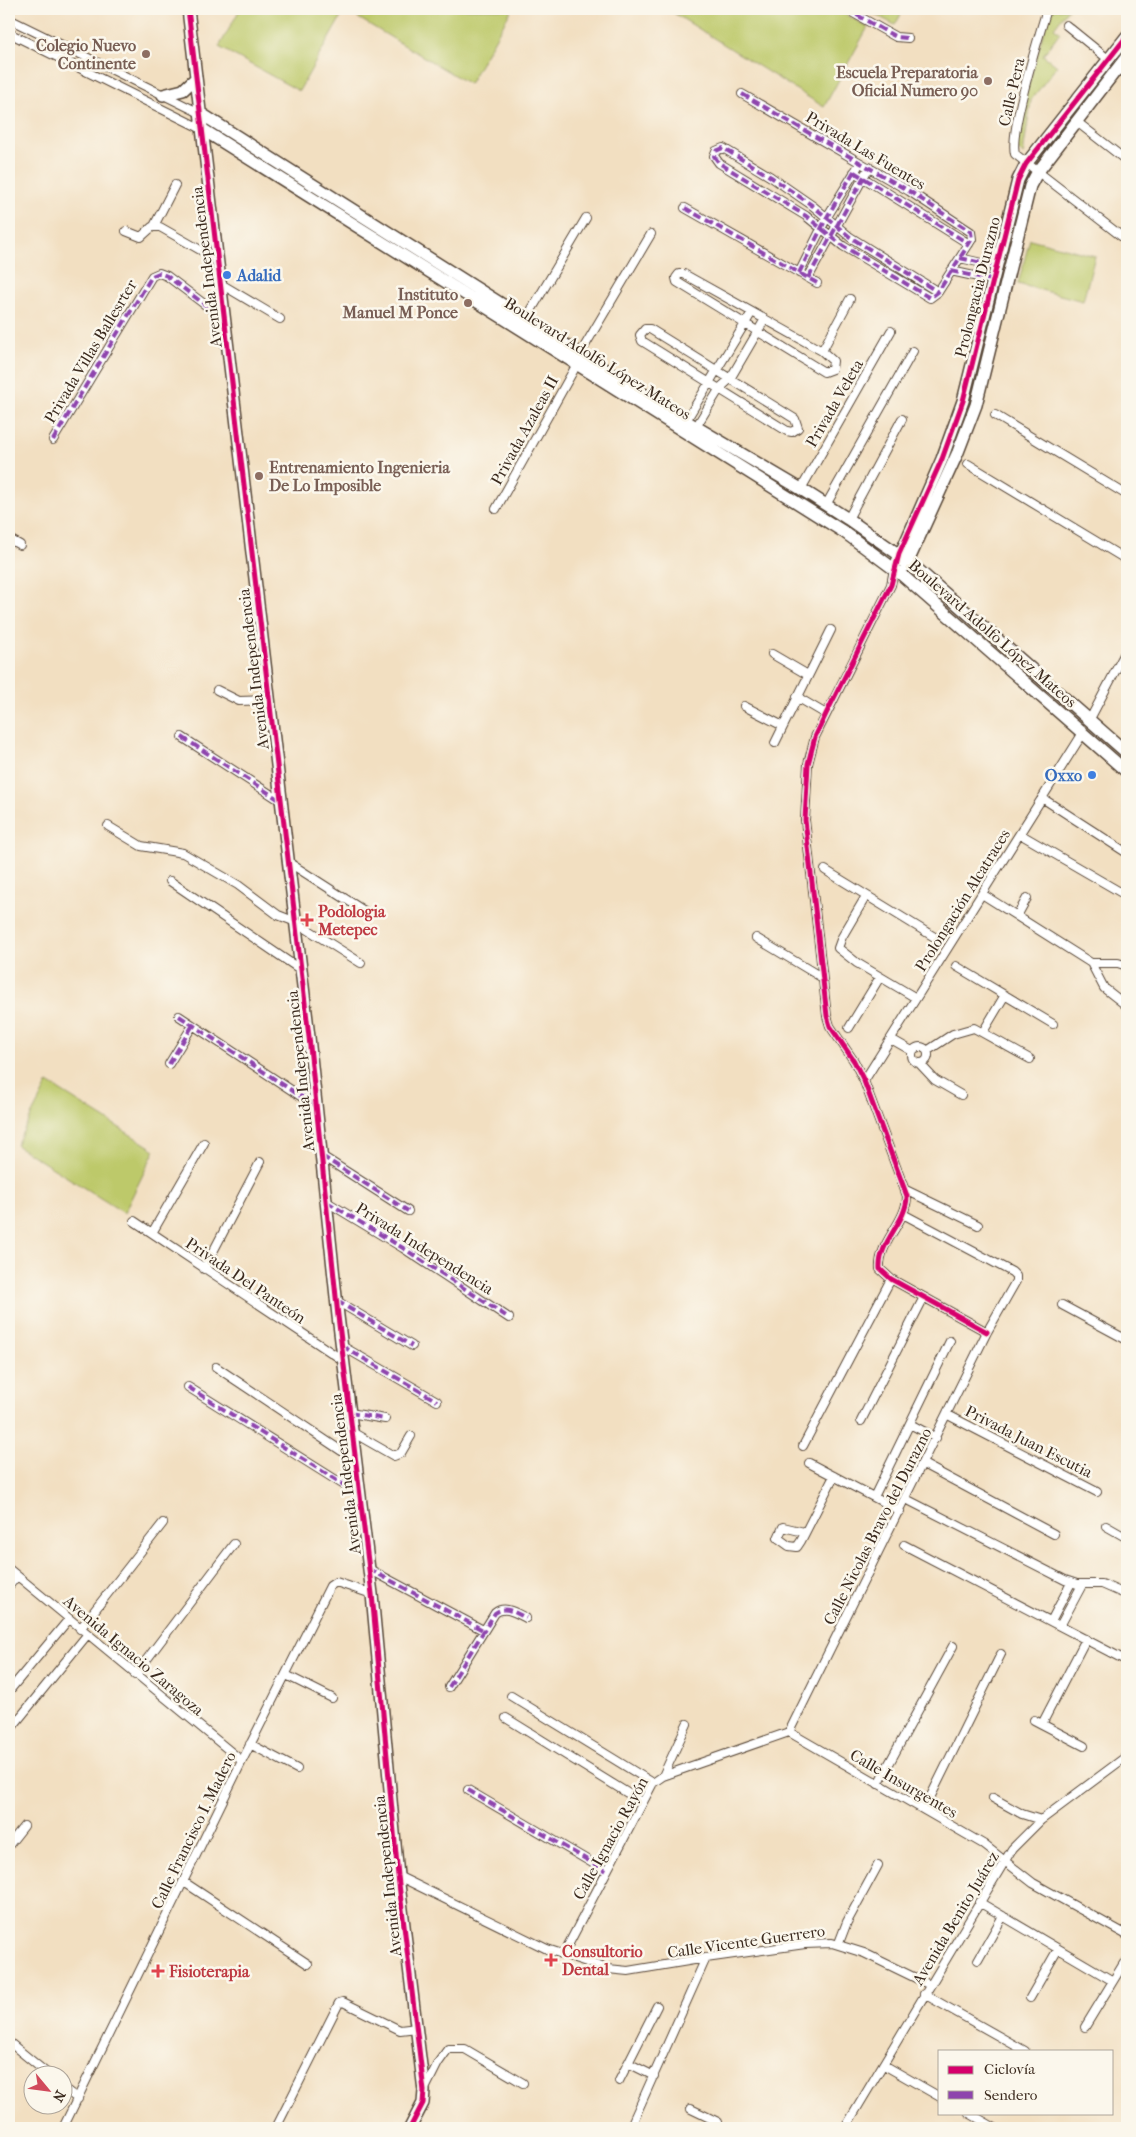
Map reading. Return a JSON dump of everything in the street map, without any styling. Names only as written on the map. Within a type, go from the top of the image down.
[{"type":"street","name":"Avenida Independencia","points":[[188,9],[296,922],[342,1346],[372,1594],[398,1876],[424,2091],[424,2102],[413,2127]]},
{"type":"street","points":[[846,9],[896,37],[908,38]]},
{"type":"street","name":"Calle Pera","points":[[1047,9],[1024,92],[1014,141],[1015,154],[1037,173],[1125,239]]},
{"type":"street","name":"Boulevard Adolfo López Mateos","points":[[9,19],[200,113],[526,318],[579,359]]},
{"type":"street","points":[[1066,25],[1108,59]]},
{"type":"street","name":"Boulevard Adolfo López Mateos","points":[[9,33],[202,128],[688,426],[801,489],[848,519],[904,558],[1127,753]]},
{"type":"street","name":"Prolongacia Durazno","points":[[898,572],[963,401],[1014,188],[1026,164],[1127,36]]},
{"type":"street","name":"Prolongacia Durazno","points":[[904,558],[958,452],[976,405],[1028,192],[1037,173],[1099,93],[1123,72],[1127,56]]},
{"type":"street","points":[[163,95],[183,90],[196,78]]},
{"type":"street","points":[[1088,84],[1099,93]]},
{"type":"street","name":"Privada Las Fuentes","points":[[742,94],[869,167],[973,234],[969,244],[854,172]]},
{"type":"street","points":[[1077,122],[1127,160]]},
{"type":"street","points":[[938,292],[835,225],[827,217],[771,177],[728,150],[721,148],[716,151],[714,156],[719,163],[764,189],[822,228],[842,246],[932,299],[938,292],[969,244]]},
{"type":"street","points":[[799,273],[827,217],[860,162]]},
{"type":"street","points":[[808,278],[835,225],[869,167]]},
{"type":"street","points":[[764,189],[771,177]]},
{"type":"street","points":[[126,231],[141,238],[154,226],[175,185]]},
{"type":"street","points":[[685,208],[817,283]]},
{"type":"street","points":[[526,318],[586,218]]},
{"type":"street","points":[[154,226],[162,228],[218,260]]},
{"type":"street","name":"Privada Azaleas II","points":[[496,509],[651,234]]},
{"type":"street","points":[[960,258],[995,266]]},
{"type":"street","points":[[951,271],[992,280]]},
{"type":"street","name":"Privada Villas Ballesrter","points":[[53,440],[152,276],[159,273],[167,276],[224,320]]},
{"type":"street","points":[[684,274],[822,351],[833,361],[832,369],[827,372],[677,282],[677,276],[684,274]]},
{"type":"street","points":[[221,284],[280,318]]},
{"type":"street","points":[[822,351],[850,299]]},
{"type":"street","points":[[688,426],[710,382],[752,312]]},
{"type":"street","points":[[688,426],[730,378],[765,319]]},
{"type":"street","points":[[650,329],[730,378],[795,419],[798,428],[794,432],[789,432],[642,341],[641,332],[650,329]]},
{"type":"street","name":"Privada Veleta","points":[[801,489],[892,331]]},
{"type":"street","points":[[826,505],[913,350]]},
{"type":"street","points":[[963,401],[976,405]]},
{"type":"street","points":[[994,416],[1127,495]]},
{"type":"street","points":[[848,519],[902,420]]},
{"type":"street","name":"Boulevard Adolfo López Mateos","points":[[688,426],[844,532],[898,572],[1127,772]]},
{"type":"street","points":[[968,464],[1127,560]]},
{"type":"street","points":[[9,539],[20,545]]},
{"type":"street","points":[[898,572],[815,737],[808,764],[805,820],[821,977],[830,1026],[854,1061],[864,1081],[906,1190],[908,1201],[879,1264],[883,1274],[987,1332]]},
{"type":"street","points":[[775,744],[782,726],[831,630]]},
{"type":"street","points":[[1090,719],[1127,650]]},
{"type":"street","points":[[772,654],[808,675]]},
{"type":"street","points":[[217,690],[239,701],[269,700]]},
{"type":"street","points":[[797,697],[826,714]]},
{"type":"street","points":[[744,706],[782,726]]},
{"type":"street","name":"Prolongación Alcatraces","points":[[864,1081],[1083,733]]},
{"type":"street","points":[[182,737],[281,801]]},
{"type":"street","points":[[1042,798],[1127,853]]},
{"type":"street","points":[[108,826],[141,846],[183,853],[238,885],[278,915],[296,922],[361,963]]},
{"type":"street","points":[[1020,834],[1127,896]]},
{"type":"street","points":[[288,862],[368,914]]},
{"type":"street","points":[[825,870],[936,938]]},
{"type":"street","points":[[170,881],[301,970]]},
{"type":"street","points":[[982,894],[1091,963],[1104,988],[1127,1006]]},
{"type":"street","points":[[866,896],[838,948],[847,956],[916,998]]},
{"type":"street","points":[[1017,916],[1027,898]]},
{"type":"street","points":[[756,938],[821,977]]},
{"type":"street","points":[[1091,963],[1118,963],[1127,966]]},
{"type":"street","points":[[956,966],[1053,1024]]},
{"type":"street","points":[[849,1028],[880,977]]},
{"type":"street","points":[[983,1032],[1005,995]]},
{"type":"street","points":[[179,1016],[317,1107]]},
{"type":"street","points":[[169,1064],[193,1025]]},
{"type":"street","points":[[927,1051],[953,1034],[967,1028],[983,1032],[1030,1059]]},
{"type":"street","points":[[891,1038],[912,1051]]},
{"type":"street","points":[[912,1051],[921,1047],[927,1051]]},
{"type":"street","points":[[912,1051],[913,1060],[920,1064],[935,1080],[961,1095]]},
{"type":"street","points":[[920,1064],[927,1059],[927,1051]]},
{"type":"street","points":[[152,1233],[204,1144]]},
{"type":"street","points":[[322,1156],[408,1211]]},
{"type":"street","points":[[204,1268],[260,1162]]},
{"type":"street","points":[[906,1190],[978,1224]]},
{"type":"street","name":"Privada Independencia","points":[[326,1202],[403,1248],[508,1318]]},
{"type":"street","name":"Calle Nicolas Bravo del Durazno","points":[[790,1732],[948,1415],[987,1332],[1014,1285],[1016,1276],[1012,1272],[903,1214]]},
{"type":"street","name":"Privada Del Panteón","points":[[134,1220],[344,1361]]},
{"type":"street","points":[[803,1446],[890,1279]]},
{"type":"street","points":[[861,1421],[924,1297]]},
{"type":"street","points":[[337,1301],[412,1346]]},
{"type":"street","points":[[1062,1305],[1127,1340]]},
{"type":"street","points":[[874,1497],[950,1342]]},
{"type":"street","points":[[342,1346],[437,1401]]},
{"type":"street","points":[[216,1367],[355,1460]]},
{"type":"street","points":[[188,1387],[360,1495]]},
{"type":"street","points":[[350,1413],[385,1418]]},
{"type":"street","name":"Privada Juan Escutia","points":[[948,1415],[1097,1492]]},
{"type":"street","points":[[910,1424],[936,1438]]},
{"type":"street","points":[[352,1432],[394,1456],[401,1453],[411,1436]]},
{"type":"street","points":[[809,1463],[900,1511]]},
{"type":"street","points":[[923,1464],[1054,1534]]},
{"type":"street","points":[[804,1532],[834,1476]]},
{"type":"street","points":[[906,1499],[1071,1583],[1102,1584],[1127,1595]]},
{"type":"street","points":[[80,1629],[112,1591],[134,1558],[163,1523]]},
{"type":"street","points":[[1106,1526],[1127,1538]]},
{"type":"street","points":[[135,1675],[234,1544]]},
{"type":"street","points":[[904,1545],[1127,1661]]},
{"type":"street","name":"Avenida Ignacio Zaragoza","points":[[9,1569],[135,1675],[242,1761]]},
{"type":"street","points":[[369,1569],[483,1630]]},
{"type":"street","points":[[9,1586],[17,1576]]},
{"type":"street","name":"Calle Francisco I. Madero","points":[[63,2128],[250,1744],[332,1584],[336,1582],[372,1594]]},
{"type":"street","points":[[1051,1621],[1071,1583]]},
{"type":"street","points":[[1060,1626],[1082,1584]]},
{"type":"street","points":[[449,1687],[494,1612],[501,1609],[510,1610],[526,1618]]},
{"type":"street","points":[[9,1690],[69,1619]]},
{"type":"street","points":[[9,1731],[87,1635]]},
{"type":"street","points":[[1042,1724],[1086,1639]]},
{"type":"street","points":[[878,1784],[952,1646]]},
{"type":"street","points":[[924,1810],[1001,1654]]},
{"type":"street","points":[[286,1675],[332,1698]]},
{"type":"street","points":[[511,1696],[653,1783]]},
{"type":"street","points":[[506,1718],[642,1802]]},
{"type":"street","points":[[1034,1720],[1084,1746]]},
{"type":"street","points":[[663,1776],[687,1724]]},
{"type":"street","name":"Calle Ignacio Rayón","points":[[562,1955],[653,1783],[663,1776],[790,1732]]},
{"type":"street","name":"Calle Insurgentes","points":[[790,1732],[983,1844],[1033,1882],[1127,1935]]},
{"type":"street","points":[[250,1744],[297,1769]]},
{"type":"street","name":"Avenida Benito Juárez","points":[[845,2128],[1004,1860],[1020,1840],[1041,1820],[1127,1756]]},
{"type":"street","points":[[468,1790],[606,1871]]},
{"type":"street","points":[[993,1798],[1022,1814],[1041,1820]]},
{"type":"street","points":[[9,1845],[24,1826]]},
{"type":"street","points":[[839,1943],[847,1922],[878,1865]]},
{"type":"street","name":"Calle Vicente Guerrero","points":[[398,1876],[512,1933],[562,1955],[620,1971],[805,1944],[839,1943],[930,1985]]},
{"type":"street","points":[[184,1882],[308,1964]]},
{"type":"street","points":[[979,1902],[1113,1981]]},
{"type":"street","points":[[978,1960],[1003,1916]]},
{"type":"street","points":[[1030,1998],[1058,1948]]},
{"type":"street","points":[[630,2128],[706,1958]]},
{"type":"street","points":[[1085,2027],[1124,1963]]},
{"type":"street","points":[[924,1994],[1024,2050]]},
{"type":"street","points":[[276,2128],[339,2003],[344,2002],[400,2030],[417,2028]]},
{"type":"street","points":[[619,2081],[658,2006]]},
{"type":"street","points":[[9,2042],[36,2064]]},
{"type":"street","points":[[424,2091],[438,2063],[448,2049],[464,2049],[523,2083]]},
{"type":"street","points":[[628,2063],[654,2076]]},
{"type":"street","points":[[884,2065],[938,2096]]},
{"type":"street","points":[[72,2094],[78,2099]]},
{"type":"street","points":[[691,2109],[718,2122],[719,2128]]},
{"type":"street","points":[[971,2114],[995,2128]]},
{"type":"green space","points":[[240,9],[512,9],[469,84],[345,10],[299,91],[219,47]]},
{"type":"green space","points":[[674,9],[836,9],[868,27],[824,107],[672,12]]},
{"type":"green space","points":[[865,9],[904,9],[895,25]]},
{"type":"green space","points":[[1050,9],[1068,9],[1054,28],[1060,32],[1043,55],[1057,66],[1031,100],[1023,154],[1017,149],[1017,143],[1023,104]]},
{"type":"green space","points":[[1030,239],[1095,256],[1083,301],[1018,284]]},
{"type":"green space","points":[[48,1083],[155,1150],[124,1213],[16,1145]]},
{"type":"marked path","points":[[846,9],[896,37],[908,38]]},
{"type":"marked path","points":[[742,94],[909,191],[971,232],[972,239],[938,292],[930,298],[843,246],[806,216],[719,163],[714,156],[716,151],[723,148],[771,177],[813,206],[850,237],[938,292]]},
{"type":"marked path","points":[[799,273],[827,217],[856,168]]},
{"type":"marked path","points":[[854,172],[969,244]]},
{"type":"marked path","points":[[808,278],[866,173]]},
{"type":"marked path","points":[[685,208],[817,283]]},
{"type":"marked path","points":[[960,258],[995,266]]},
{"type":"marked path","points":[[951,271],[992,280]]},
{"type":"marked path","points":[[53,440],[152,276],[159,273],[167,276],[224,319]]},
{"type":"marked path","points":[[182,737],[281,801]]},
{"type":"marked path","points":[[179,1016],[317,1107]]},
{"type":"marked path","points":[[169,1064],[193,1025]]},
{"type":"marked path","points":[[322,1156],[408,1211]]},
{"type":"marked path","points":[[327,1202],[403,1248],[509,1318]]},
{"type":"marked path","points":[[337,1301],[412,1346]]},
{"type":"marked path","points":[[342,1346],[437,1401]]},
{"type":"marked path","points":[[188,1387],[360,1495]]},
{"type":"marked path","points":[[350,1413],[385,1419]]},
{"type":"marked path","points":[[369,1569],[483,1630]]},
{"type":"marked path","points":[[449,1687],[495,1613],[507,1610],[526,1618]]},
{"type":"marked path","points":[[468,1790],[606,1871]]},
{"type":"cycle path","points":[[188,9],[309,1037],[338,1316],[372,1594],[398,1876],[424,2091],[423,2103],[410,2128]]},
{"type":"cycle path","points":[[987,1332],[891,1279],[880,1269],[883,1250],[902,1215],[907,1196],[864,1081],[854,1061],[830,1026],[827,1016],[805,820],[808,764],[815,737],[891,585],[899,554],[942,459],[963,401],[1018,180],[1026,164],[1127,36]]},
{"type":"place","name":"Colegio Nuevo Continente","points":[[146,54]]},
{"type":"place","name":"Escuela Preparatoria Oficial Numero 90","points":[[988,81]]},
{"type":"place","name":"Adalid","points":[[227,275]]},
{"type":"place","name":"Instituto Manuel M Ponce","points":[[468,303]]},
{"type":"place","name":"Entrenamiento Ingenieria De Lo Imposible","points":[[259,476]]},
{"type":"place","name":"Oxxo","points":[[1092,775]]},
{"type":"place","name":"Podologia Metepec","points":[[307,920]]},
{"type":"place","name":"Consultorio Dental","points":[[551,1960]]},
{"type":"place","name":"Fisioterapia","points":[[158,1971]]}]
